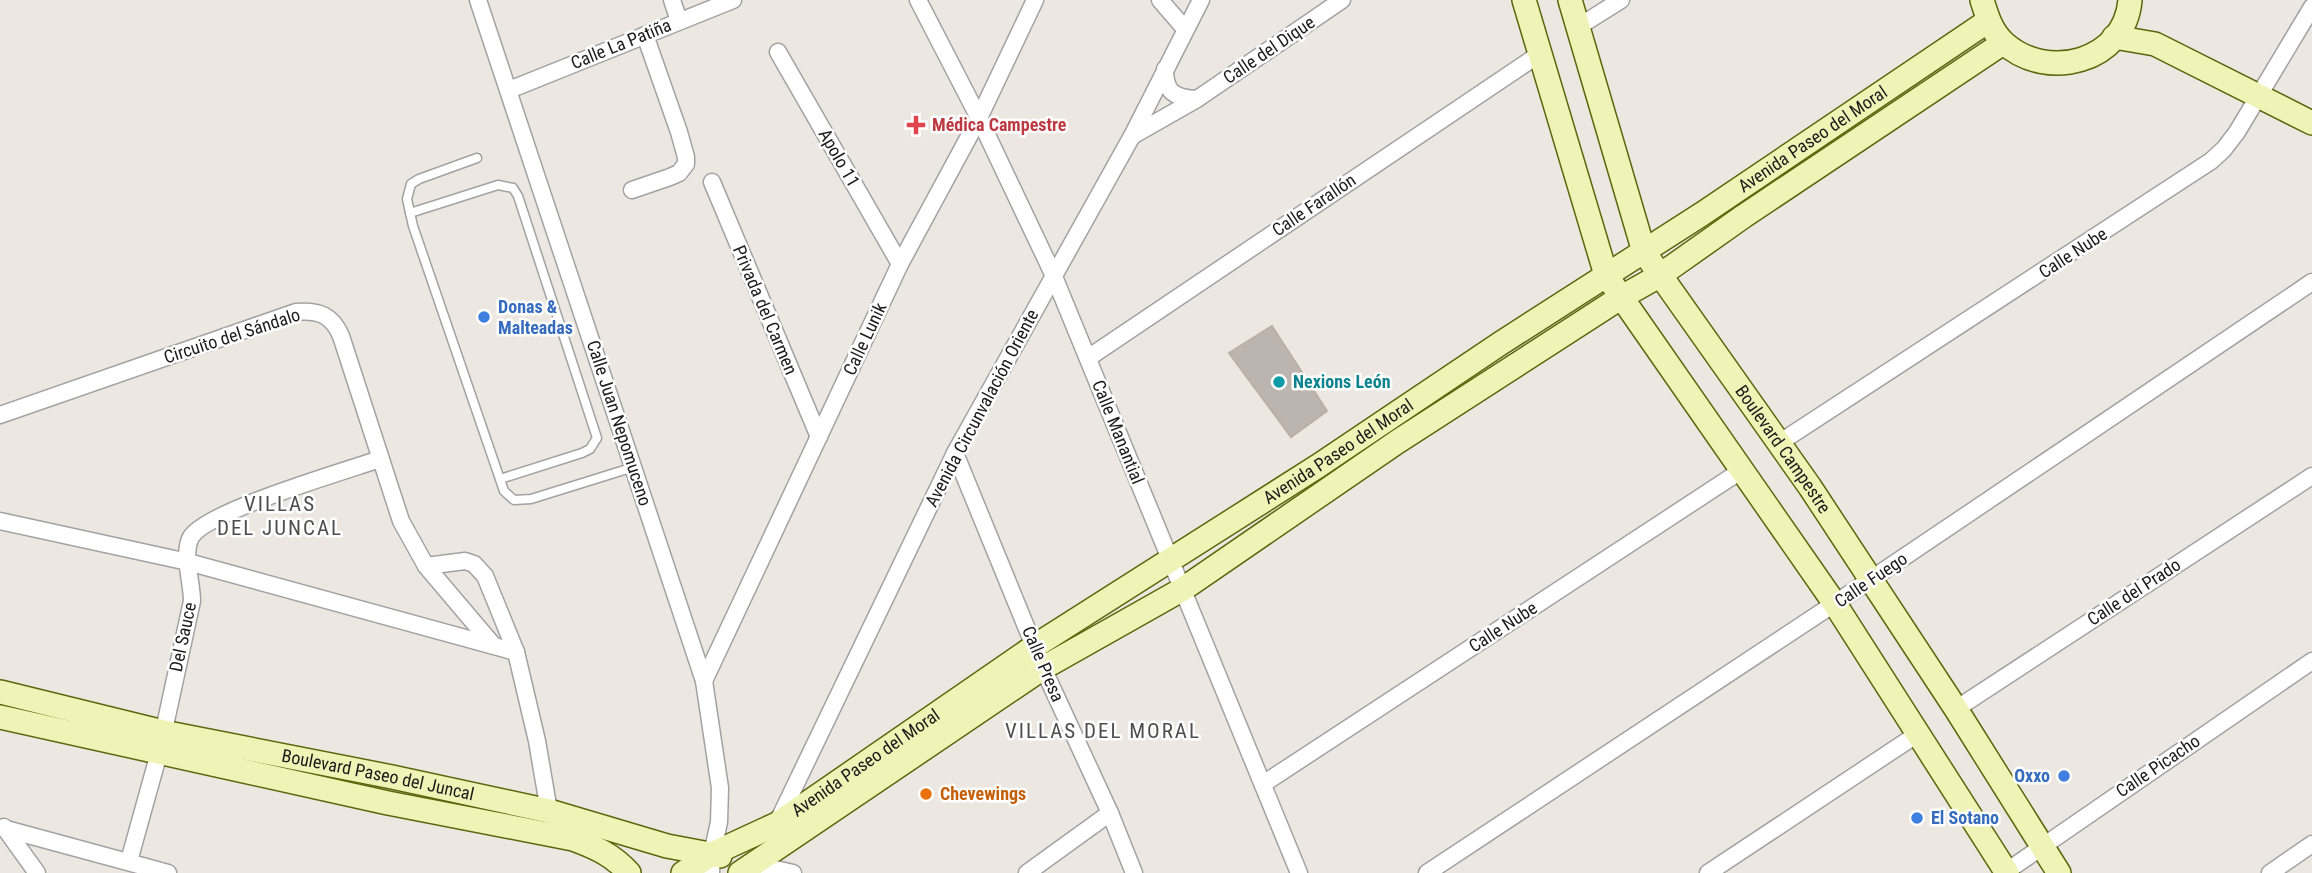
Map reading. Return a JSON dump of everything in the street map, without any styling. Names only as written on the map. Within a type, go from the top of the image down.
[{"type":"street","name":"Calle Juan Nepomuceno","points":[[478,0],[704,681],[720,788],[719,822],[711,864]]},
{"type":"street","points":[[672,0],[679,21]]},
{"type":"street","name":"Calle La Patiña","points":[[509,90],[733,0]]},
{"type":"street","name":"Calle Manantial","points":[[918,0],[979,118],[1054,274],[1299,873]]},
{"type":"street","name":"Calle Lunik","points":[[704,681],[900,264],[979,118],[1035,0]]},
{"type":"street","points":[[1160,0],[1185,29]]},
{"type":"street","name":"Avenida Circunvalación Oriente","points":[[777,824],[955,453],[1132,136],[1201,0]]},
{"type":"street","name":"Calle del Dique","points":[[1132,136],[1197,99],[1342,0]]},
{"type":"street","points":[[1524,0],[1606,275],[1835,604],[2006,873]]},
{"type":"street","name":"Boulevard Campestre","points":[[1570,0],[1644,252],[1779,443],[1956,709],[2059,873]]},
{"type":"street","points":[[1578,27],[1621,0]]},
{"type":"street","points":[[1985,11],[2003,43],[2020,55],[2041,63],[2062,64],[2083,59],[2102,49],[2114,37],[2124,20],[2129,3]]},
{"type":"street","points":[[2129,3],[2155,44]]},
{"type":"street","name":"Calle Nube","points":[[1779,443],[2196,173],[2224,149],[2237,132],[2312,7]]},
{"type":"street","name":"Avenida Paseo del Moral","points":[[683,873],[711,864],[777,824],[1035,646],[1170,562],[1644,252],[1985,11]]},
{"type":"street","points":[[632,190],[679,173],[686,164],[679,132],[645,35]]},
{"type":"street","points":[[2114,37],[2155,44],[2312,123]]},
{"type":"street","name":"Avenida Paseo del Moral","points":[[747,869],[1043,668],[1183,589],[1397,442],[1620,298],[1659,276],[2003,43]]},
{"type":"street","name":"Apolo 11","points":[[778,52],[900,264]]},
{"type":"street","name":"Calle Farallón","points":[[1088,358],[1541,52]]},
{"type":"street","points":[[1165,67],[1168,88],[1179,97],[1197,99]]},
{"type":"street","name":"Privada del Carmen","points":[[712,182],[819,437]]},
{"type":"street","name":"Calle Fuego","points":[[1427,873],[1835,604],[2312,282]]},
{"type":"street","name":"Circuito del Sándalo","points":[[0,415],[296,313],[320,312],[337,326],[401,521],[426,566],[493,645]]},
{"type":"street","name":"Calle Presa","points":[[955,453],[1043,668],[1111,813],[1134,873]]},
{"type":"street","name":"Del Sauce","points":[[129,862],[161,743],[192,601],[188,547],[192,536],[209,521],[239,507],[380,459]]},
{"type":"street","name":"Calle Nube","points":[[1263,784],[1742,470]]},
{"type":"street","name":"Calle del Prado","points":[[1956,709],[2312,476]]},
{"type":"street","points":[[0,521],[188,562],[516,652]]},
{"type":"street","points":[[426,566],[465,561],[481,569],[516,652],[534,728],[549,811]]},
{"type":"street","name":"Calle Picacho","points":[[2006,873],[2042,845],[2312,661]]},
{"type":"street","name":"Boulevard Paseo del Juncal","points":[[0,692],[161,743],[388,803],[573,839],[594,846],[611,856],[629,873]]},
{"type":"street","name":"Boulevard Paseo del Juncal","points":[[0,717],[392,777],[549,811],[667,846],[711,864],[747,869]]},
{"type":"street","points":[[1708,873],[1919,733]]},
{"type":"street","points":[[388,803],[392,777]]},
{"type":"street","points":[[1027,873],[1111,813]]},
{"type":"street","points":[[3,825],[168,873]]},
{"type":"street","points":[[3,825],[37,873]]},
{"type":"street","points":[[2270,873],[2312,845]]},
{"type":"street","points":[[747,869],[793,873]]},
{"type":"lane","points":[[477,158],[419,179],[411,184],[407,199],[427,269],[508,496],[521,501],[634,467]]},
{"type":"lane","points":[[410,213],[498,185],[513,188],[519,196],[597,438],[590,449],[582,453],[500,479]]},
{"type":"building","name":"Nexions León","points":[[1272,326],[1327,411],[1291,437],[1229,353]]},
{"type":"place","name":"Médica Campestre","points":[[916,125]]},
{"type":"place","name":"Donas & Malteadas","points":[[484,317]]},
{"type":"place","name":"Nexions León","points":[[1279,382]]},
{"type":"place","name":"Oxxo","points":[[2064,776]]},
{"type":"place","name":"Chevewings","points":[[926,794]]},
{"type":"place","name":"El Sotano","points":[[1917,818]]},
{"type":"district","name":"VILLAS DEL JUNCAL","points":[[280,516]]},
{"type":"district","name":"VILLAS DEL MORAL","points":[[1103,731]]}]
